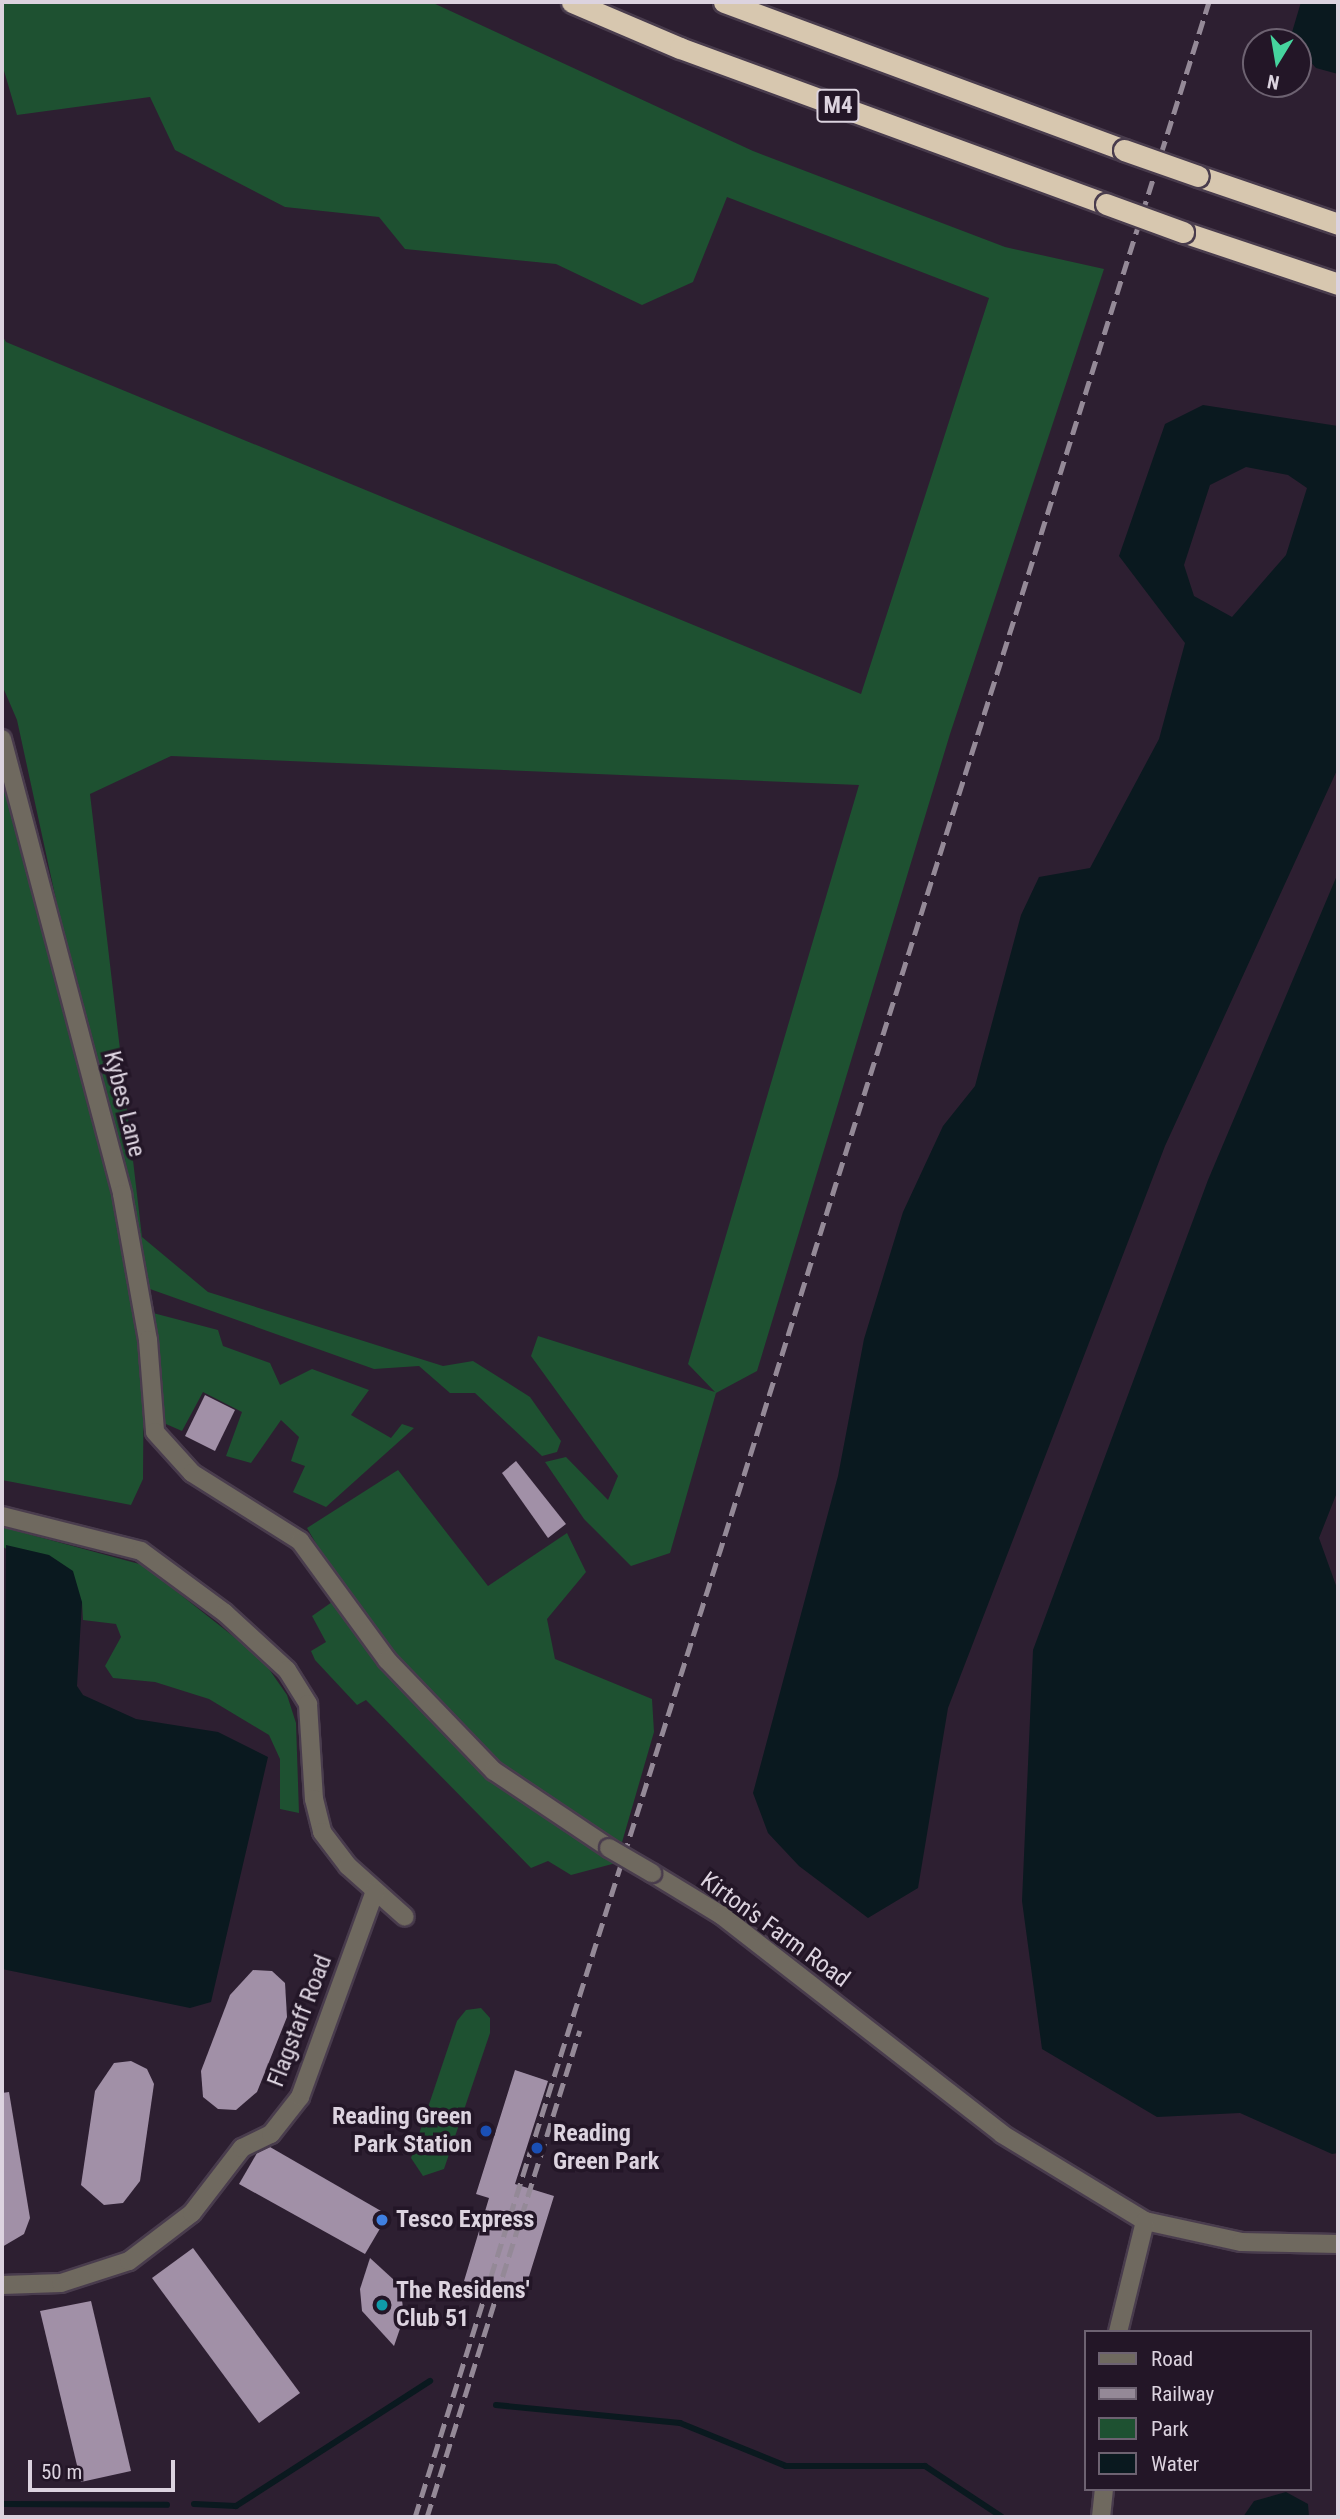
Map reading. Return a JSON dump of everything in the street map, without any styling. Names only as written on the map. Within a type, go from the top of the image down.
[{"type":"highway","name":"M4","points":[[572,2],[680,48],[1183,232],[1338,284]]},
{"type":"highway","name":"M4","points":[[724,2],[1124,150],[1338,224]]},
{"type":"street","name":"Kybes Lane","points":[[2,739],[121,1194],[148,1340],[155,1432],[192,1473]]},
{"type":"street","name":"Kirton's Farm Road","points":[[192,1473],[285,1527],[387,1660],[494,1771],[609,1849],[721,1915],[1002,2134],[1145,2221],[1241,2242],[1338,2244]]},
{"type":"street","points":[[2,1516],[141,1551],[225,1613],[287,1670],[309,1704],[314,1799],[322,1832],[375,1891],[405,1917]]},
{"type":"street","name":"Flagstaff Road","points":[[2,2285],[61,2283],[129,2261],[192,2213],[242,2148],[271,2134],[300,2097],[375,1891]]},
{"type":"street","points":[[1118,2330],[1145,2221]]},
{"type":"street","points":[[1101,2517],[1104,2491]]},
{"type":"green space","points":[[2,2],[431,2],[753,151],[1005,247],[1104,269],[950,734],[757,1371],[716,1393],[670,1553],[631,1566],[584,1519],[545,1462],[566,1457],[608,1500],[618,1476],[531,1356],[538,1336],[715,1392],[688,1364],[859,785],[171,756],[90,794],[142,1237],[208,1292],[443,1366],[473,1361],[530,1397],[561,1441],[557,1452],[542,1456],[475,1393],[450,1393],[419,1366],[374,1369],[150,1289],[153,1313],[218,1330],[223,1346],[270,1363],[280,1385],[312,1369],[369,1390],[351,1415],[391,1438],[402,1424],[414,1428],[326,1507],[293,1492],[305,1466],[291,1461],[299,1437],[281,1420],[251,1463],[226,1456],[242,1412],[203,1392],[182,1431],[159,1421],[144,1342],[143,1479],[131,1505],[2,1480],[2,772],[106,1130],[17,720],[2,685],[2,335],[6,342],[861,694],[989,298],[727,197],[693,282],[642,305],[556,264],[405,249],[379,217],[285,207],[175,150],[150,97],[17,115],[2,64]]},
{"type":"green space","points":[[398,1470],[488,1586],[567,1533],[586,1572],[547,1619],[555,1659],[652,1699],[654,1732],[616,1863],[571,1875],[548,1861],[531,1868],[366,1700],[357,1705],[315,1660],[311,1651],[326,1642],[312,1616],[345,1593],[307,1528]]},
{"type":"green space","points":[[2,1527],[143,1565],[262,1659],[287,1695],[296,1723],[299,1813],[280,1809],[280,1759],[269,1735],[209,1699],[155,1682],[113,1678],[105,1666],[121,1637],[116,1624],[83,1620],[82,1602],[2,1546]]},
{"type":"green space","points":[[481,2008],[490,2018],[490,2033],[444,2169],[423,2176],[411,2158],[457,2021],[466,2010]]},
{"type":"water","points":[[1301,2],[1338,2],[1338,74],[1316,68],[1312,64],[1312,28],[1293,28]]},
{"type":"water","points":[[1203,405],[1338,426],[1338,768],[1165,1146],[948,1708],[918,1888],[868,1918],[799,1866],[768,1833],[753,1793],[838,1476],[864,1339],[903,1212],[943,1126],[975,1086],[1021,915],[1039,877],[1090,868],[1159,739],[1185,643],[1119,556],[1165,424]],"holes":[[[1246,467],[1288,475],[1307,488],[1286,555],[1232,617],[1194,596],[1184,565],[1210,485]]]},
{"type":"water","points":[[1338,873],[1338,1490],[1319,1538],[1338,1591],[1338,2153],[1332,2154],[1240,2113],[1157,2117],[1042,2049],[1022,1901],[1033,1650],[1208,1180]]},
{"type":"water","points":[[6,1545],[49,1555],[73,1571],[82,1602],[77,1686],[83,1695],[136,1719],[218,1732],[268,1757],[211,2002],[190,2008],[2,1969]]},
{"type":"water","points":[[1286,2492],[1308,2504],[1309,2517],[1243,2517],[1254,2501]]},
{"type":"building","points":[[205,1395],[235,1410],[215,1451],[185,1436]]},
{"type":"building","points":[[516,1461],[566,1524],[548,1538],[502,1473]]},
{"type":"building","points":[[253,1970],[272,1971],[285,1983],[287,2017],[257,2092],[236,2110],[218,2109],[203,2097],[201,2071],[230,1995]]},
{"type":"building","points":[[131,2061],[147,2069],[154,2084],[140,2181],[123,2203],[104,2205],[81,2185],[95,2091],[114,2063]]},
{"type":"building","points":[[515,2070],[548,2081],[515,2184],[554,2196],[522,2299],[464,2281],[489,2198],[476,2194]]},
{"type":"building","points":[[9,2092],[30,2218],[24,2234],[2,2247],[2,2093]]},
{"type":"building","points":[[270,2147],[388,2215],[365,2254],[239,2184],[257,2153]]},
{"type":"building","points":[[193,2248],[300,2393],[259,2423],[152,2278]]},
{"type":"building","name":"The Residens' Club 51","points":[[370,2258],[394,2280],[402,2300],[404,2317],[394,2346],[362,2311],[360,2289]]},
{"type":"building","points":[[91,2301],[131,2471],[81,2482],[40,2311]]},
{"type":"waterway","points":[[194,2504],[236,2506],[430,2381]]},
{"type":"waterway","points":[[496,2405],[680,2423],[786,2466],[925,2466],[1002,2517]]},
{"type":"waterway","points":[[2,2504],[167,2505]]},
{"type":"railway","points":[[415,2517],[1209,2]]},
{"type":"railway","points":[[427,2517],[580,2030]]},
{"type":"place","name":"Reading Green Park Station","points":[[486,2131]]},
{"type":"place","name":"Reading Green Park","points":[[537,2148]]},
{"type":"place","name":"Tesco Express","points":[[382,2220]]},
{"type":"place","name":"The Residens' Club 51","points":[[382,2305]]}]
